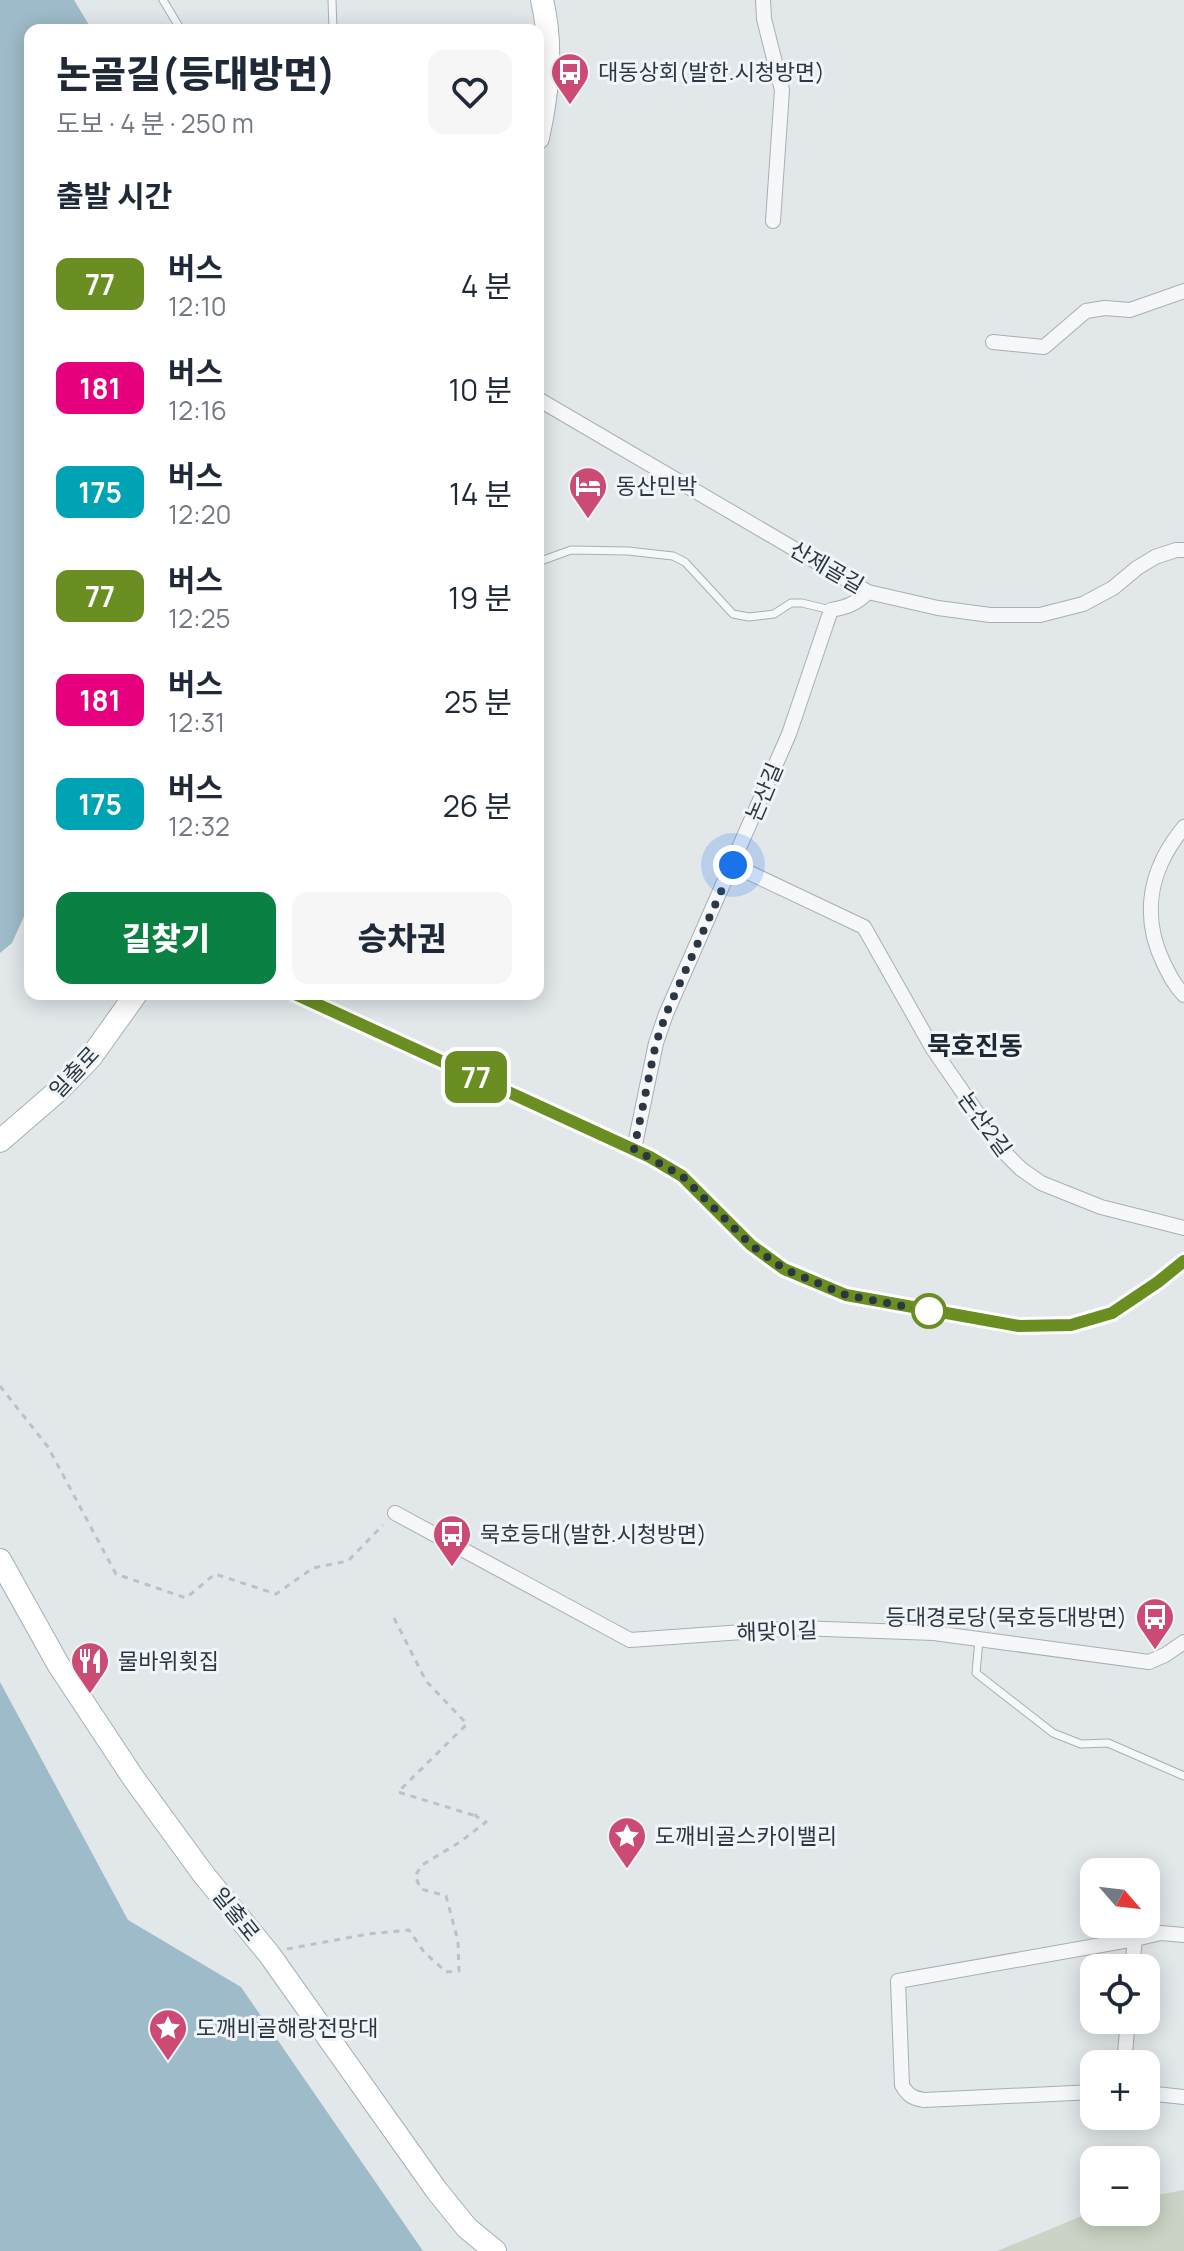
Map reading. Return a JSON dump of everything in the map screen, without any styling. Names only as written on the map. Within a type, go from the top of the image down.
[{"type":"street","points":[[542,0],[546,15],[548,59],[544,110]]},
{"type":"street","points":[[763,0],[764,19],[782,90],[773,221]]},
{"type":"street","points":[[993,342],[1044,347],[1086,311],[1105,308],[1130,310],[1184,291]]},
{"type":"street","name":"산제골길","points":[[544,403],[868,592],[938,608],[990,615],[1040,615],[1083,604],[1113,588],[1155,557],[1184,550]]},
{"type":"street","points":[[831,610],[849,606],[868,592]]},
{"type":"street","name":"논산길","points":[[634,1149],[656,1043],[666,1014],[789,734],[831,610]]},
{"type":"street","points":[[1184,827],[1173,840],[1156,873],[1151,896],[1151,924],[1157,949],[1175,987],[1184,995]]},
{"type":"street","name":"논산2길","points":[[733,865],[864,927],[933,1049],[1005,1153],[1021,1169],[1041,1183],[1101,1207],[1184,1228]]},
{"type":"street","name":"일출로","points":[[0,1141],[91,1057],[132,1000]]},
{"type":"street","points":[[308,1000],[634,1149],[682,1176],[751,1245],[784,1269],[846,1295],[1019,1326],[1071,1325],[1112,1313],[1184,1261]]},
{"type":"street","name":"해맞이길","points":[[395,1513],[630,1640],[798,1628],[934,1633],[1149,1662],[1184,1642]]},
{"type":"street","name":"일출로","points":[[0,1560],[58,1664],[98,1726],[204,1875],[269,1954],[437,2191],[467,2228],[495,2251]]},
{"type":"street","points":[[1080,2093],[913,2098],[902,2085],[898,1981],[1161,1933],[1184,1935]]},
{"type":"street","points":[[1133,1954],[1135,1939]]},
{"type":"street","points":[[1160,2094],[1184,2097]]},
{"type":"lane","points":[[163,0],[177,24]]},
{"type":"lane","points":[[332,0],[333,24]]},
{"type":"lane","points":[[544,560],[571,550],[673,556],[685,562],[733,614],[749,617],[774,614],[791,603],[831,610]]},
{"type":"lane","points":[[979,1640],[976,1673],[1053,1733],[1081,1744],[1108,1743],[1184,1776]]},
{"type":"path","points":[[0,1386],[48,1447],[116,1574],[186,1598],[215,1574],[276,1594],[313,1568],[348,1561],[395,1513]]},
{"type":"path","points":[[269,1954],[368,1934],[409,1930],[424,1952],[446,1972],[459,1971],[458,1941],[446,1896],[421,1889],[415,1876],[422,1865],[486,1822],[476,1816],[398,1792],[467,1724],[426,1681],[394,1618]]},
{"type":"path","points":[[475,1808],[476,1816]]},
{"type":"green space","points":[[1184,2190],[1184,2251],[997,2251],[1080,2217],[1080,2226],[1160,2226],[1160,2194]]},
{"type":"water","points":[[0,0],[74,0],[88,24],[24,24],[24,916],[12,943],[0,953]]},
{"type":"water","points":[[0,1682],[128,1920],[241,1987],[423,2251],[0,2251]]},
{"type":"bus line","name":"77","points":[[308,1000],[650,1157],[682,1176],[751,1245],[784,1269],[846,1295],[1019,1326],[1071,1325],[1112,1313],[1184,1261]]},
{"type":"place","name":"대동상회(발한.시청방면)","points":[[570,106]]},
{"type":"place","name":"동산민박","points":[[588,520]]},
{"type":"place","name":"묵호등대(발한.시청방면)","points":[[452,1568]]},
{"type":"place","name":"등대경로당(묵호등대방면)","points":[[1155,1651]]},
{"type":"place","name":"물바위횟집","points":[[90,1695]]},
{"type":"place","name":"도깨비골스카이밸리","points":[[627,1870]]},
{"type":"place","name":"도깨비골해랑전망대","points":[[168,2062]]},
{"type":"district","name":"묵호진동","points":[[975,1045]]},
{"type":"route","points":[[733,865],[666,1014],[656,1043],[634,1149],[682,1176],[751,1245],[784,1269],[846,1295],[929,1311]]}]
